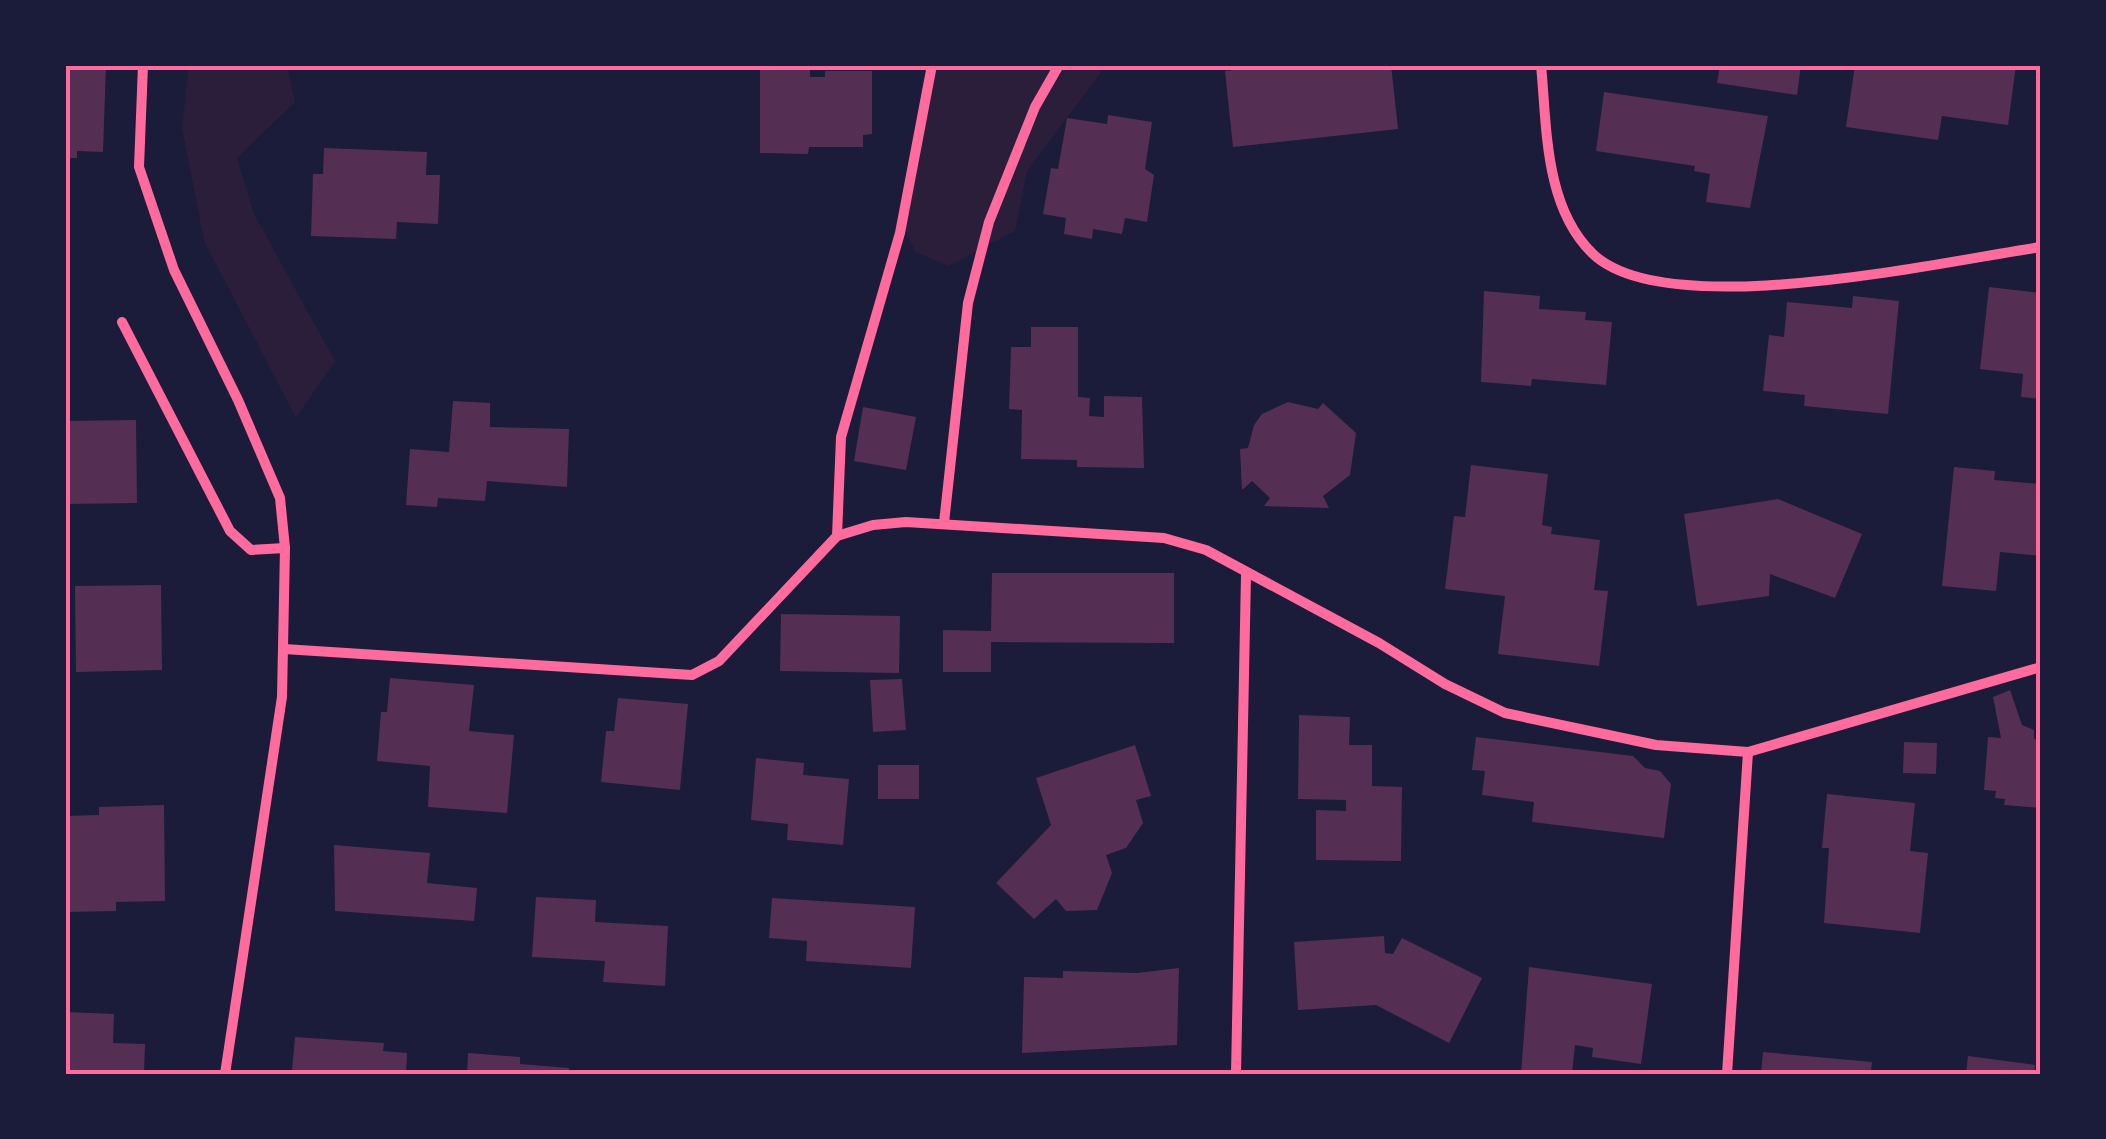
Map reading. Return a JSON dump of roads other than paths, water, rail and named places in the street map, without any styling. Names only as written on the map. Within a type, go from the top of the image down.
[{"type":"street","points":[[143,65],[139,168],[174,270],[275,484],[285,548],[284,649],[265,829],[225,1074]]},
{"type":"street","points":[[836,536],[841,437],[900,234],[932,65]]},
{"type":"street","points":[[944,524],[972,287],[988,222],[1036,106],[1059,65]]},
{"type":"street","points":[[1541,65],[1551,170],[1571,225],[1594,256],[1630,272],[1685,288],[1756,287],[2041,247]]},
{"type":"street","points":[[122,322],[230,531],[252,550],[285,548]]},
{"type":"street","points":[[284,649],[692,675],[719,661],[836,536],[873,525],[944,524],[1164,538],[1206,550],[1505,713],[1656,745],[1748,752],[2041,667]]},
{"type":"street","points":[[1236,1074],[1246,574]]},
{"type":"street","points":[[1728,1074],[1748,752]]}]
